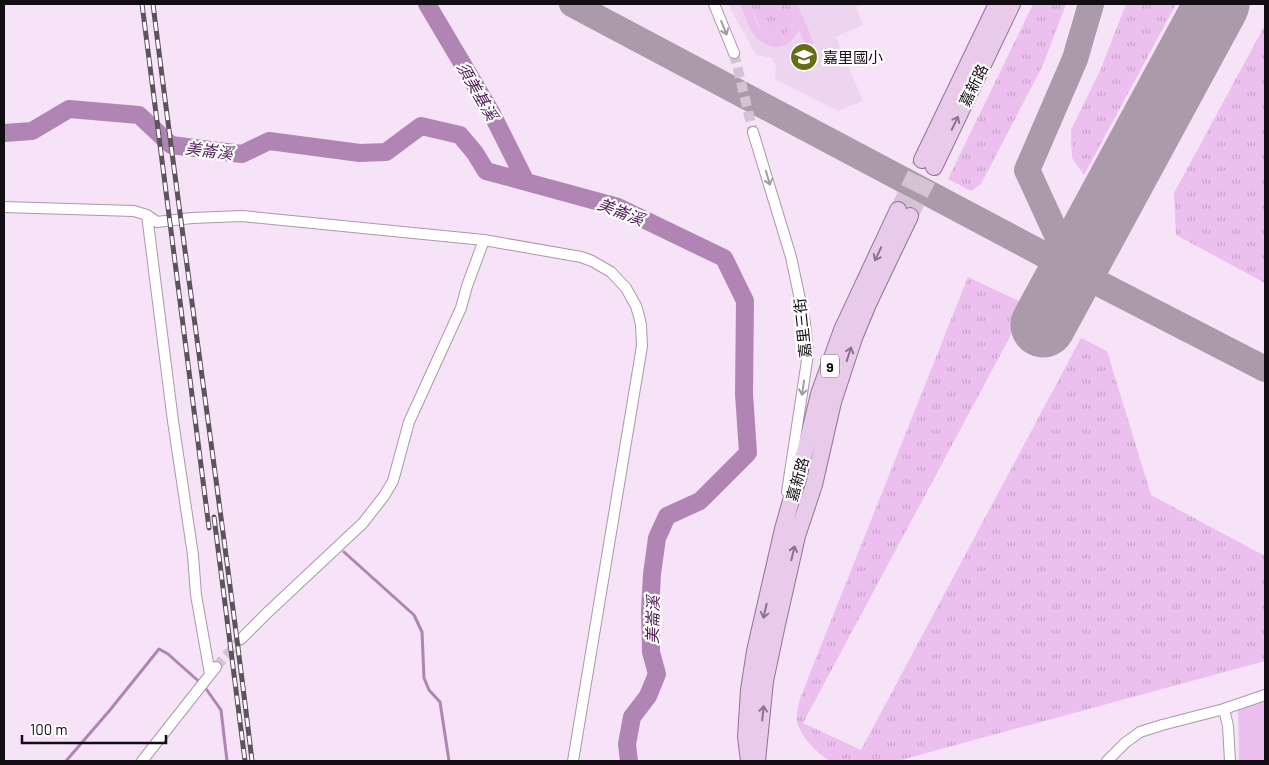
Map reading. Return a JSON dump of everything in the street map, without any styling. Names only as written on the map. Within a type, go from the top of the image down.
[{"type":"main road","name":"嘉新路","points":[[997,4],[928,164],[1012,4]]},
{"type":"main road","name":"嘉新路","points":[[749,761],[746,737],[749,690],[756,651],[783,530],[823,385],[842,330],[904,213],[854,338],[833,402],[814,485],[797,536],[766,681],[758,761]]},
{"type":"main road","points":[[740,761],[746,737]]},
{"type":"street","points":[[714,4],[734,53]]},
{"type":"street","name":"嘉里三街","points":[[753,132],[791,257],[805,323],[808,354],[783,530]]},
{"type":"street","points":[[4,207],[134,211],[148,215],[157,222],[192,218],[242,216],[484,240],[576,256],[602,266],[619,280],[636,306],[641,326],[642,346],[573,761]]},
{"type":"street","points":[[142,761],[208,677],[148,215]]},
{"type":"street","points":[[241,639],[364,523],[384,496],[393,481],[409,422],[461,308],[484,240]]},
{"type":"street","points":[[1107,761],[1125,743],[1140,732],[1224,709],[1265,695]]},
{"type":"street","points":[[1224,709],[1228,726],[1230,756]]},
{"type":"shaded area","name":"嘉里國小","points":[[728,4],[863,4],[856,7],[863,25],[836,37],[863,101],[838,111],[775,79],[776,66],[772,58],[756,55]]},
{"type":"green space","points":[[740,4],[750,4],[759,27],[764,33],[771,36],[779,36],[787,33],[794,23],[794,15],[789,4],[797,4],[814,43],[807,47],[799,30],[790,42],[783,46],[773,47],[762,42],[753,33]]},
{"type":"green space","points":[[750,4],[789,4],[794,15],[794,21],[788,33],[781,36],[766,35],[761,29]]},
{"type":"green space","points":[[1033,4],[1066,4],[1043,65],[981,184],[971,191],[948,179]]},
{"type":"green space","points":[[1126,4],[1176,4],[1084,175],[1072,158],[1071,130],[1100,71]]},
{"type":"green space","points":[[1265,25],[1265,283],[1176,235],[1174,193]]},
{"type":"green space","points":[[968,277],[1027,305],[803,723],[861,750],[1081,338],[1107,351],[1151,495],[1265,556],[1265,661],[897,761],[830,761],[815,749],[801,731],[797,716],[799,702]]},
{"type":"green space","points":[[1265,701],[1265,761],[1239,761],[1238,710]]},
{"type":"waterway","name":"須美基溪","points":[[427,4],[491,112],[525,180]]},
{"type":"waterway","name":"美崙溪","points":[[4,133],[32,131],[69,109],[139,115],[171,145],[242,154],[269,141],[360,153],[386,152],[421,126],[460,135],[475,153],[486,171],[618,207],[724,258],[745,301],[744,394],[748,453],[700,501],[667,516],[657,538],[652,574],[650,611],[651,652],[657,674],[648,696],[632,717],[627,744],[629,761]]},
{"type":"waterway","points":[[344,552],[414,615],[422,632],[424,678],[429,690],[440,702],[449,761]]},
{"type":"waterway","points":[[66,761],[159,649],[168,654],[204,686],[221,710],[227,761]]},
{"type":"taxiway","points":[[572,4],[1073,270],[1265,369]]},
{"type":"taxiway","points":[[1073,270],[1027,170],[1075,59],[1091,4]]},
{"type":"runway","points":[[1043,325],[1217,4]]},
{"type":"tunnel","points":[[734,53],[753,132]]},
{"type":"tunnel","points":[[898,210],[922,160]]},
{"type":"tunnel","points":[[910,216],[934,167]]},
{"type":"tunnel","points":[[216,667],[241,639]]},
{"type":"railway","points":[[142,4],[209,528]]},
{"type":"railway","points":[[153,4],[252,761]]},
{"type":"railway","points":[[214,517],[245,761]]},
{"type":"place","name":"嘉里國小","points":[[804,57]]}]
